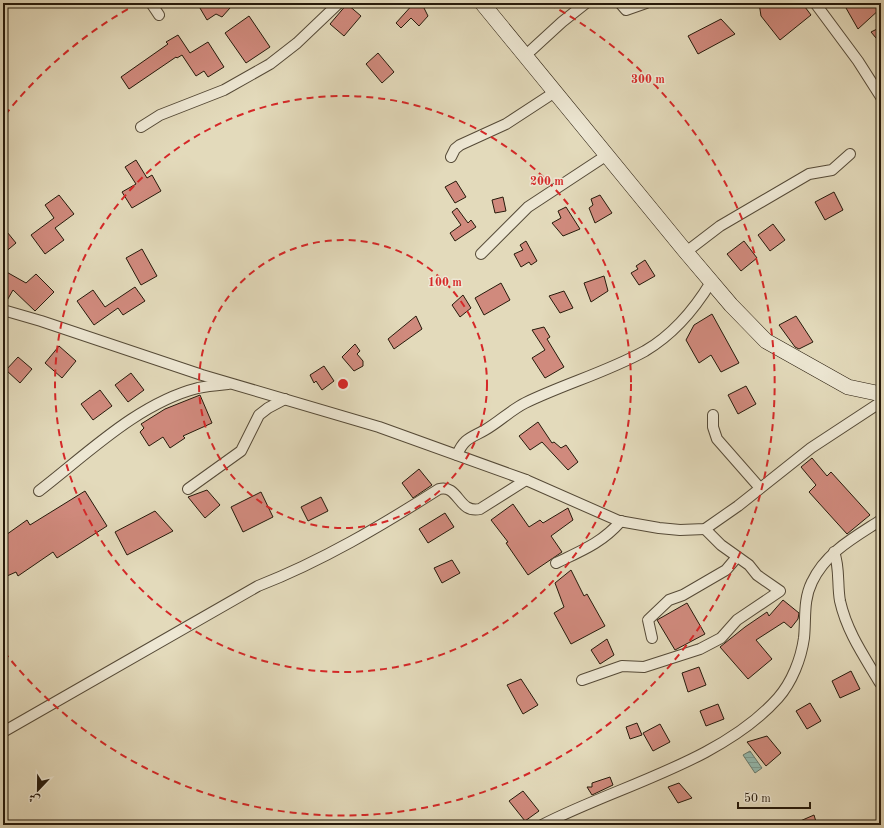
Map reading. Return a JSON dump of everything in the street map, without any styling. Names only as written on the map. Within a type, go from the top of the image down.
[{"type":"street","points":[[151,3],[158,15]]},
{"type":"street","points":[[141,127],[175,108],[224,90],[270,64],[297,43],[339,3]]},
{"type":"street","points":[[482,3],[711,282],[766,341],[848,387],[881,394]]},
{"type":"street","points":[[526,55],[586,3]]},
{"type":"street","points":[[620,3],[626,10],[646,3]]},
{"type":"street","points":[[815,3],[858,61],[881,97]]},
{"type":"street","points":[[451,157],[455,149],[460,145],[506,124],[555,92]]},
{"type":"street","points":[[686,252],[720,226],[809,174],[832,170],[850,154]]},
{"type":"street","points":[[481,254],[528,207],[607,156]]},
{"type":"street","points":[[457,455],[460,447],[469,437],[485,430],[523,404],[597,373],[645,350],[676,328],[696,306],[711,282]]},
{"type":"street","points":[[3,310],[232,383],[379,427],[526,480],[621,521],[680,530],[705,529],[811,448],[881,402]]},
{"type":"street","points":[[39,491],[104,439],[143,413],[177,395],[198,388],[232,383]]},
{"type":"street","points":[[188,489],[240,452],[260,415],[268,408],[285,399]]},
{"type":"street","points":[[713,415],[713,426],[717,439],[760,488]]},
{"type":"street","points":[[3,732],[258,586],[291,573],[334,551],[439,489],[445,487],[451,490],[467,509],[474,510],[480,509],[526,480]]},
{"type":"street","points":[[542,825],[576,808],[706,752],[746,727],[765,711],[779,697],[796,668],[804,638],[808,593],[817,573],[834,552],[881,520]]},
{"type":"street","points":[[556,563],[599,542],[611,533],[621,521]]},
{"type":"street","points":[[582,680],[622,666],[644,667],[700,649],[721,638],[737,620],[780,591],[757,575],[749,566],[705,529]]},
{"type":"street","points":[[834,552],[837,562],[840,600],[848,627],[860,651],[880,683]]},
{"type":"street","points":[[652,638],[648,620],[669,600],[683,595],[726,570],[737,556]]},
{"type":"water","points":[[750,751],[762,768],[755,773],[743,755]]},
{"type":"building","points":[[197,3],[228,3],[230,8],[222,17],[216,14],[207,20]]},
{"type":"building","points":[[414,3],[429,3],[424,8],[428,16],[419,26],[411,18],[401,28],[396,23]]},
{"type":"building","points":[[759,3],[802,3],[811,15],[780,40],[761,16]]},
{"type":"building","points":[[853,3],[875,3],[881,8],[858,29],[846,8]]},
{"type":"building","points":[[347,4],[361,16],[344,36],[330,24]]},
{"type":"building","points":[[249,16],[270,47],[246,63],[225,33]]},
{"type":"building","points":[[721,19],[735,34],[698,54],[688,36]]},
{"type":"building","points":[[881,27],[881,44],[871,32]]},
{"type":"building","points":[[178,35],[190,53],[208,42],[224,67],[208,77],[204,71],[196,76],[182,55],[177,58],[176,57],[129,89],[121,77],[168,44],[166,42]]},
{"type":"building","points":[[378,53],[394,72],[382,83],[366,64]]},
{"type":"building","points":[[136,160],[147,178],[152,175],[161,191],[132,208],[122,192],[136,184],[125,167]]},
{"type":"building","points":[[456,181],[466,197],[455,203],[445,187]]},
{"type":"building","points":[[834,192],[843,210],[825,220],[815,202]]},
{"type":"building","points":[[59,195],[74,214],[55,228],[64,240],[45,254],[31,235],[54,218],[45,205]]},
{"type":"building","points":[[600,195],[612,213],[595,223],[589,208],[593,205],[591,199]]},
{"type":"building","points":[[503,197],[506,211],[495,213],[492,200]]},
{"type":"building","points":[[566,207],[580,229],[563,236],[552,223],[561,218],[558,211]]},
{"type":"building","points":[[457,208],[468,223],[471,220],[476,227],[455,241],[450,233],[461,225],[452,212]]},
{"type":"building","points":[[773,224],[785,240],[770,251],[758,235]]},
{"type":"building","points":[[3,227],[16,243],[3,254]]},
{"type":"building","points":[[526,241],[537,261],[531,265],[529,262],[521,267],[514,254],[523,250],[520,245]]},
{"type":"building","points":[[744,241],[757,258],[741,271],[727,254]]},
{"type":"building","points":[[142,249],[157,276],[141,285],[126,258]]},
{"type":"building","points":[[645,260],[655,276],[639,285],[631,273],[638,269],[636,266]]},
{"type":"building","points":[[3,270],[26,283],[36,274],[54,292],[35,311],[13,290],[5,304],[3,304]]},
{"type":"building","points":[[604,276],[608,291],[591,302],[584,283]]},
{"type":"building","points":[[501,283],[510,300],[484,315],[475,298]]},
{"type":"building","points":[[135,287],[145,301],[123,315],[118,308],[94,325],[77,301],[93,290],[105,307]]},
{"type":"building","points":[[564,291],[573,308],[560,313],[549,296]]},
{"type":"building","points":[[463,295],[471,308],[460,317],[452,305]]},
{"type":"building","points":[[712,314],[739,363],[721,372],[711,355],[699,363],[686,340],[694,325]]},
{"type":"building","points":[[416,316],[422,329],[394,349],[388,339]]},
{"type":"building","points":[[796,316],[813,342],[799,349],[795,347],[779,325]]},
{"type":"building","points":[[544,327],[550,337],[547,339],[564,367],[545,378],[532,358],[545,350],[532,330]]},
{"type":"building","points":[[355,344],[360,351],[357,354],[363,361],[363,366],[354,371],[342,357]]},
{"type":"building","points":[[59,346],[76,361],[62,378],[45,363]]},
{"type":"building","points":[[18,357],[32,369],[20,383],[6,370]]},
{"type":"building","points":[[324,366],[334,381],[322,390],[316,381],[314,383],[310,375]]},
{"type":"building","points":[[131,373],[144,390],[128,402],[115,385]]},
{"type":"building","points":[[746,386],[756,404],[738,414],[728,395]]},
{"type":"building","points":[[100,390],[112,406],[93,420],[81,404]]},
{"type":"building","points":[[200,395],[212,423],[183,436],[185,438],[170,448],[163,437],[149,446],[140,432],[144,428],[141,424],[165,409]]},
{"type":"building","points":[[538,422],[552,443],[554,442],[561,448],[566,445],[578,462],[568,470],[542,442],[530,450],[519,436]]},
{"type":"building","points":[[812,458],[827,476],[831,472],[870,515],[847,534],[809,492],[816,485],[801,467]]},
{"type":"building","points":[[419,469],[432,485],[413,498],[402,483]]},
{"type":"building","points":[[207,490],[220,505],[205,518],[188,497]]},
{"type":"building","points":[[85,491],[107,526],[57,558],[53,552],[18,576],[16,572],[7,576],[3,571],[3,537],[27,520],[30,525]]},
{"type":"building","points":[[261,492],[273,517],[243,532],[231,507]]},
{"type":"building","points":[[321,497],[328,511],[308,521],[301,507]]},
{"type":"building","points":[[513,504],[529,527],[540,520],[543,523],[568,508],[573,520],[551,536],[562,552],[528,575],[506,543],[508,542],[491,520]]},
{"type":"building","points":[[155,511],[173,531],[127,555],[115,532]]},
{"type":"building","points":[[445,513],[454,527],[428,543],[419,529]]},
{"type":"building","points":[[452,560],[460,573],[442,583],[434,568]]},
{"type":"building","points":[[571,570],[584,596],[587,594],[605,626],[571,644],[554,613],[564,607],[555,583]]},
{"type":"building","points":[[783,600],[799,613],[798,619],[791,628],[784,622],[756,640],[772,659],[748,679],[720,647],[767,612],[769,616]]},
{"type":"building","points":[[687,603],[705,634],[675,650],[657,620]]},
{"type":"building","points":[[607,639],[614,655],[600,664],[591,650]]},
{"type":"building","points":[[699,667],[706,685],[688,692],[682,673]]},
{"type":"building","points":[[851,671],[860,689],[840,698],[832,681]]},
{"type":"building","points":[[521,679],[538,705],[523,714],[507,685]]},
{"type":"building","points":[[810,703],[821,721],[807,729],[796,711]]},
{"type":"building","points":[[718,704],[724,719],[706,726],[700,711]]},
{"type":"building","points":[[637,723],[642,735],[630,739],[626,727]]},
{"type":"building","points":[[660,724],[670,742],[653,751],[643,733]]},
{"type":"building","points":[[767,736],[781,753],[766,766],[747,742]]},
{"type":"building","points":[[610,777],[613,785],[592,795],[587,787],[592,787],[592,783]]},
{"type":"building","points":[[679,783],[692,798],[678,803],[668,787]]},
{"type":"building","points":[[523,791],[539,811],[525,821],[509,801]]},
{"type":"building","points":[[814,815],[817,825],[791,825]]}]
